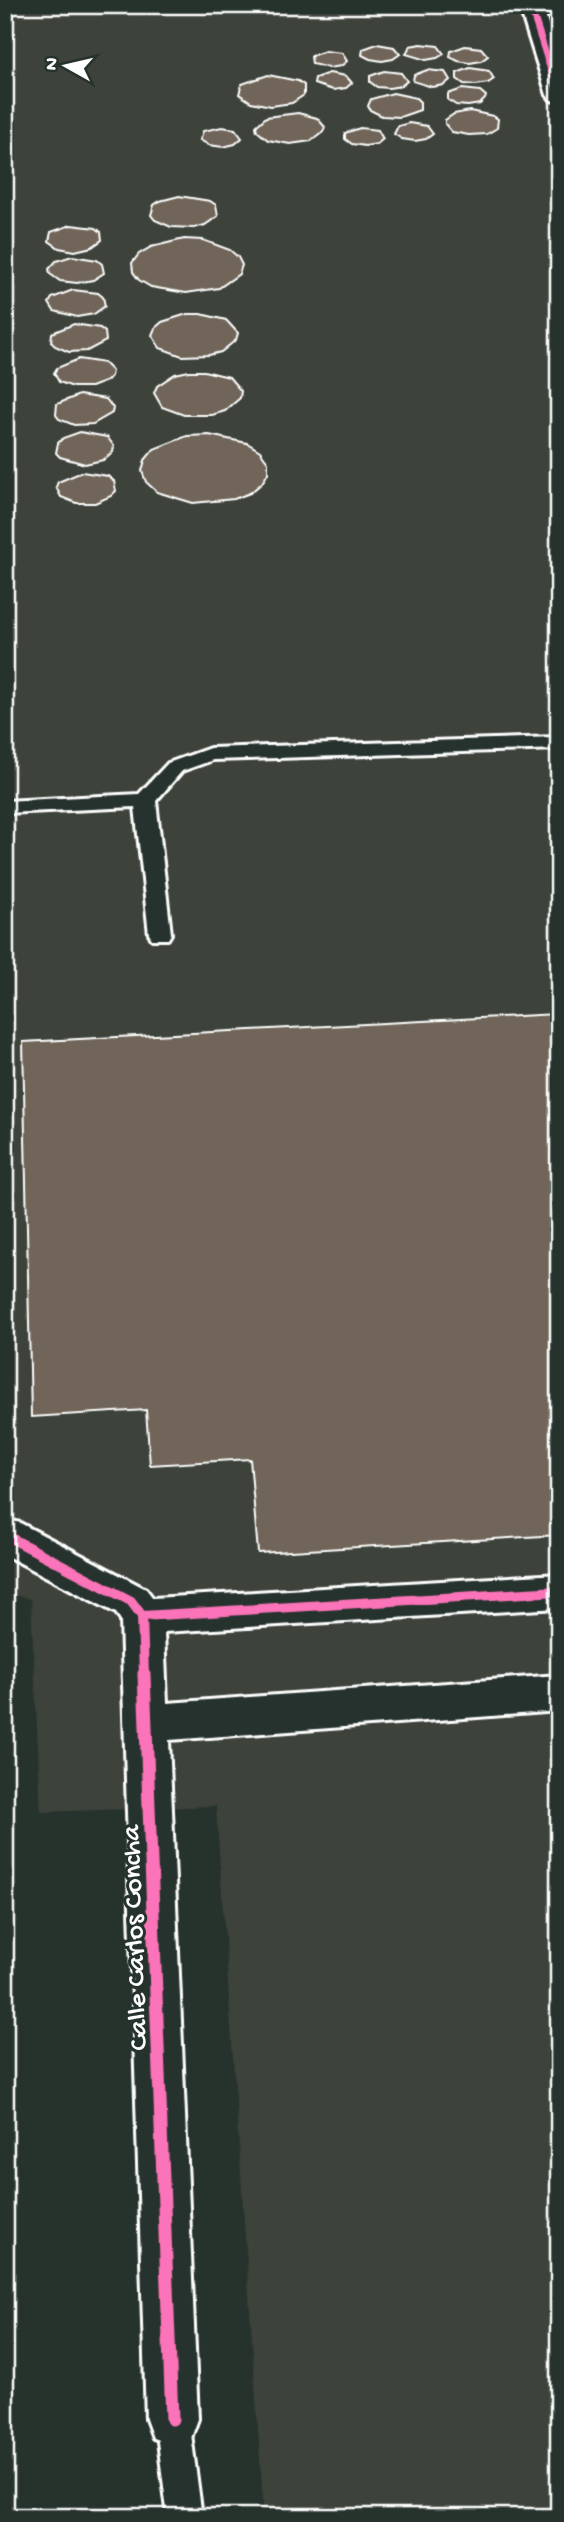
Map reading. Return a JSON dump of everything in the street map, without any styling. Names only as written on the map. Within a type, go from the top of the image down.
[{"type":"street","points":[[530,5],[559,95]]},
{"type":"street","points":[[5,1535],[131,1601],[142,1616],[559,1591]]},
{"type":"street","name":"Calle Carlos Concha","points":[[142,1616],[172,2419]]},
{"type":"street","points":[[147,1723],[559,1693]]},
{"type":"lane","points":[[5,807],[145,800],[175,766],[210,754],[559,743]]},
{"type":"lane","points":[[145,800],[160,934]]},
{"type":"lane","points":[[172,2419],[185,2517]]},
{"type":"shaded area","points":[[5,5],[559,5],[559,2517],[264,2517],[216,1806],[41,1812],[31,1599],[5,1593]]},
{"type":"building","points":[[377,44],[394,47],[400,54],[393,59],[382,61],[362,55],[363,49]]},
{"type":"building","points":[[410,46],[438,46],[444,54],[426,60],[406,54]]},
{"type":"building","points":[[465,46],[481,48],[488,56],[481,61],[470,63],[450,57],[451,51]]},
{"type":"building","points":[[325,51],[342,53],[347,61],[341,66],[329,68],[312,64],[311,56]]},
{"type":"building","points":[[470,68],[489,71],[494,79],[476,85],[464,84],[457,79],[457,73]]},
{"type":"building","points":[[427,70],[445,72],[450,80],[444,85],[432,87],[413,81],[414,75]]},
{"type":"building","points":[[384,71],[401,73],[407,81],[401,86],[389,88],[377,87],[370,82],[370,76]]},
{"type":"building","points":[[329,73],[346,76],[352,83],[346,88],[333,90],[314,84],[315,78]]},
{"type":"building","points":[[268,75],[298,81],[304,85],[304,95],[292,103],[271,106],[251,102],[239,94],[242,84]]},
{"type":"building","points":[[462,89],[480,91],[486,96],[485,99],[480,104],[468,106],[456,105],[448,100],[448,94]]},
{"type":"building","points":[[393,93],[416,98],[420,102],[420,110],[400,117],[382,116],[370,110],[368,106],[371,99]]},
{"type":"building","points":[[470,111],[498,119],[497,128],[487,134],[469,135],[452,132],[445,124],[445,120],[454,114]]},
{"type":"building","points":[[298,113],[317,118],[325,127],[323,132],[311,141],[290,144],[268,140],[257,131],[256,126],[266,117]]},
{"type":"building","points":[[409,123],[427,126],[433,134],[426,139],[415,141],[402,139],[394,134],[398,126]]},
{"type":"building","points":[[222,127],[235,129],[242,138],[235,144],[223,147],[209,145],[200,140],[203,131]]},
{"type":"building","points":[[360,128],[378,130],[383,139],[377,144],[365,146],[352,144],[345,139],[345,133]]},
{"type":"building","points":[[179,196],[210,201],[216,205],[218,216],[205,225],[194,228],[171,227],[155,220],[151,215],[154,205]]},
{"type":"building","points":[[71,225],[96,228],[101,232],[102,240],[92,247],[75,251],[59,248],[49,241],[51,232]]},
{"type":"building","points":[[184,239],[203,240],[230,250],[242,265],[239,274],[219,288],[186,293],[151,287],[139,280],[133,272],[132,263],[139,254],[151,247]]},
{"type":"building","points":[[72,256],[97,260],[102,264],[104,273],[93,280],[77,283],[60,281],[50,274],[49,269],[56,261]]},
{"type":"building","points":[[73,290],[98,293],[103,297],[105,306],[94,314],[77,317],[54,311],[49,303],[52,298]]},
{"type":"building","points":[[187,314],[201,314],[226,320],[238,333],[236,340],[221,352],[209,355],[182,356],[160,348],[152,335],[155,328],[162,322]]},
{"type":"building","points":[[74,324],[100,328],[105,332],[106,341],[87,351],[69,352],[51,342],[52,333]]},
{"type":"building","points":[[79,359],[104,363],[112,371],[111,376],[107,381],[91,387],[73,387],[59,382],[54,373],[57,368]]},
{"type":"building","points":[[204,371],[229,377],[241,391],[240,398],[225,411],[212,415],[184,415],[162,407],[154,393],[157,386],[175,374]]},
{"type":"building","points":[[79,395],[106,399],[113,408],[112,413],[93,424],[74,425],[59,419],[56,415],[57,404]]},
{"type":"building","points":[[80,432],[107,437],[114,446],[113,452],[103,460],[85,464],[60,457],[56,453],[58,443],[63,438]]},
{"type":"building","points":[[209,435],[247,443],[260,451],[268,462],[268,473],[262,483],[250,493],[234,499],[193,503],[157,492],[146,482],[142,471],[145,460],[154,449],[187,436]]},
{"type":"building","points":[[82,472],[108,476],[114,481],[116,491],[95,503],[76,503],[61,497],[56,487],[58,482]]},
{"type":"building","points":[[556,1014],[559,1030],[559,1535],[258,1553],[250,1459],[150,1465],[146,1410],[31,1417],[23,1042]]},
{"type":"cycle path","points":[[530,5],[559,95]]},
{"type":"cycle path","points":[[5,1535],[131,1601],[142,1616],[172,2419]]},
{"type":"cycle path","points":[[142,1616],[559,1591]]}]
